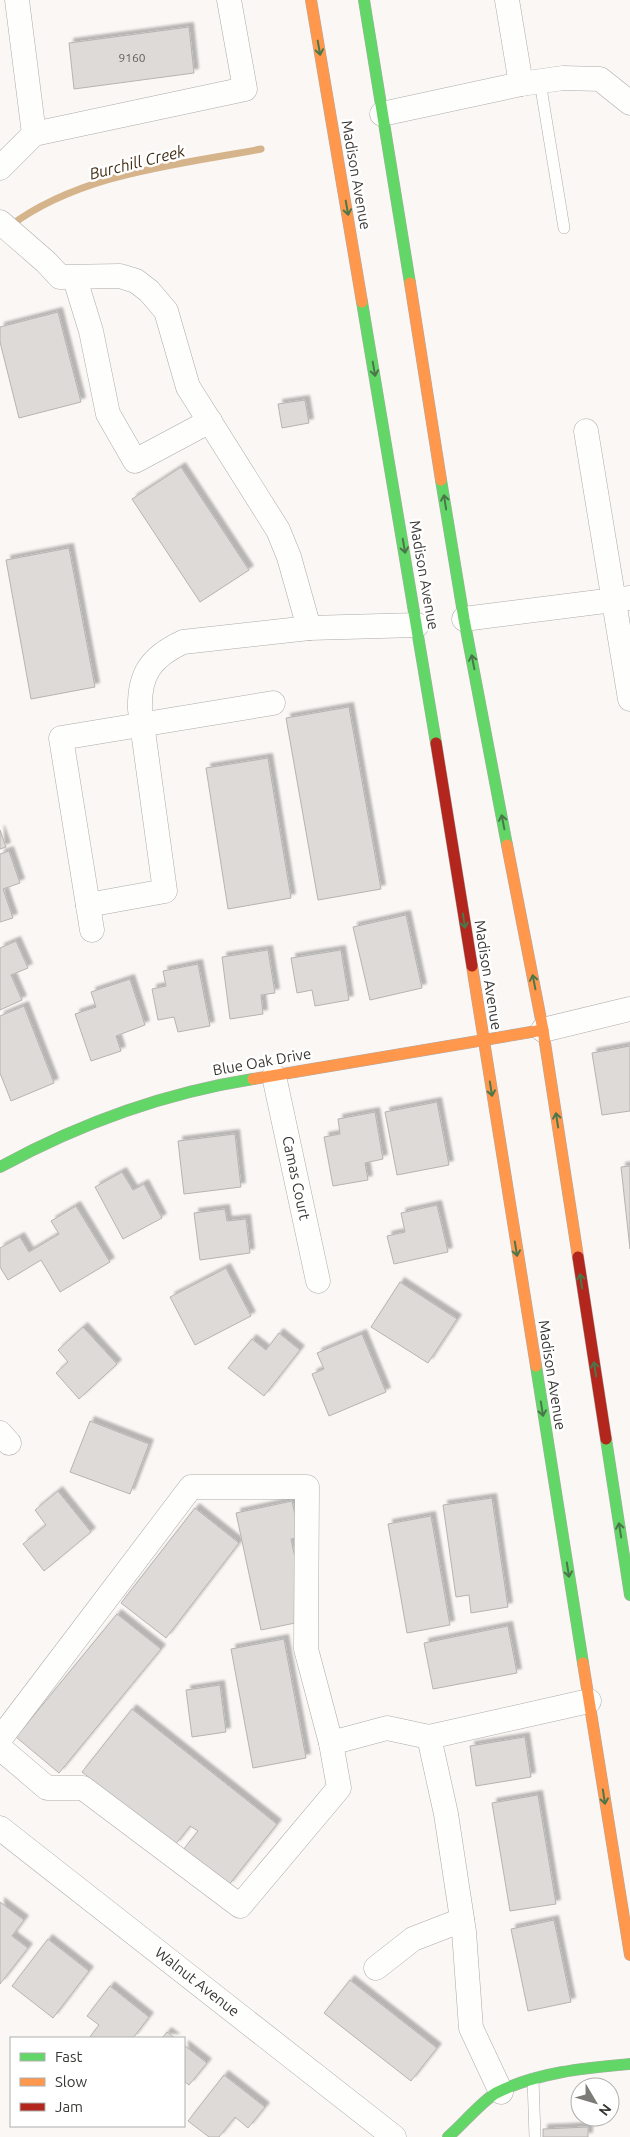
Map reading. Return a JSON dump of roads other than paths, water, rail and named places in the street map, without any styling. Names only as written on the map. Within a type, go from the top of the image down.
[{"type":"main road","name":"Madison Avenue","points":[[311,0],[417,625],[630,1955]]},
{"type":"main road","points":[[364,0],[464,619],[543,1030],[630,1596]]},
{"type":"main road","name":"Blue Oak Drive","points":[[0,1167],[37,1147],[114,1115],[215,1085],[543,1030]]},
{"type":"main road","points":[[448,2137],[495,2094],[533,2080],[569,2070],[630,2064]]},
{"type":"street","points":[[17,0],[34,134]]},
{"type":"street","points":[[0,168],[34,134],[245,89],[229,0]]},
{"type":"street","points":[[508,0],[531,83]]},
{"type":"street","points":[[382,114],[563,78],[600,79],[630,104]]},
{"type":"street","points":[[0,222],[60,277],[75,279],[120,276],[136,281],[149,291],[166,311],[188,387],[278,530],[289,557],[309,628]]},
{"type":"street","points":[[75,279],[91,331],[108,414],[135,461],[210,421]]},
{"type":"street","points":[[586,431],[621,599],[630,699]]},
{"type":"street","points":[[464,619],[621,599]]},
{"type":"street","points":[[88,905],[165,891],[139,693],[143,678],[152,662],[166,650],[183,642],[309,628],[417,625]]},
{"type":"street","points":[[92,930],[61,738],[273,703]]},
{"type":"street","points":[[543,1030],[630,1009]]},
{"type":"street","name":"Camas Court","points":[[274,1076],[318,1281]]},
{"type":"street","points":[[191,1487],[307,1487],[306,1649],[331,1744],[339,1788],[240,1906],[83,1788],[47,1788],[2,1752],[191,1487]]},
{"type":"street","points":[[331,1744],[387,1728],[429,1737],[589,1701]]},
{"type":"street","points":[[429,1737],[446,1814],[462,1920],[471,2028],[501,2092]]},
{"type":"street","name":"Walnut Avenue","points":[[0,1828],[394,2137]]},
{"type":"street","points":[[376,1968],[412,1939],[462,1920]]},
{"type":"lane","points":[[531,83],[564,228]]},
{"type":"lane","points":[[533,2080],[535,2137]]},
{"type":"waterway","name":"Burchill Creek","points":[[10,226],[38,208],[67,194],[98,183],[163,166],[261,149]]}]
